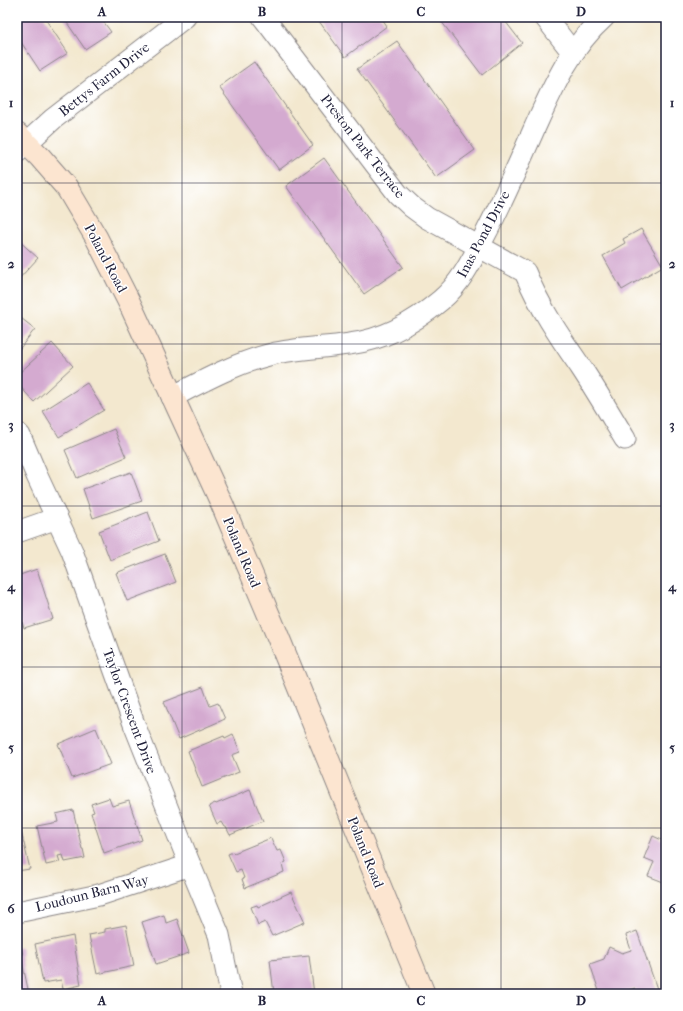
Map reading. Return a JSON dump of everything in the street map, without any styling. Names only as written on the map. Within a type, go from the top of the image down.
[{"type":"street","name":"Bettys Farm Drive","points":[[20,143],[185,17]]},
{"type":"street","name":"Preston Park Terrace","points":[[263,17],[398,194],[427,218],[524,272],[551,324],[625,439]]},
{"type":"street","points":[[545,17],[573,53]]},
{"type":"street","name":"Inas Pond Drive","points":[[172,397],[219,373],[258,358],[299,349],[351,344],[375,339],[392,332],[416,318],[456,286],[467,269],[494,217],[555,84],[586,34],[604,17]]},
{"type":"street","name":"Poland Road","points":[[20,143],[40,157],[67,188],[96,237],[129,302],[222,504],[424,994]]},
{"type":"street","name":"Taylor Crescent Drive","points":[[17,433],[20,436],[72,551],[134,724],[219,935],[231,994]]},
{"type":"street","points":[[17,532],[57,518]]},
{"type":"street","name":"Loudoun Barn Way","points":[[17,912],[99,895],[190,865]]},
{"type":"building","points":[[20,17],[44,17],[68,53],[40,71],[17,36],[17,19]]},
{"type":"building","points":[[63,17],[100,17],[111,32],[85,49]]},
{"type":"building","points":[[117,17],[129,17],[121,22]]},
{"type":"building","points":[[316,17],[381,17],[387,26],[345,57]]},
{"type":"building","points":[[438,17],[502,17],[522,43],[482,75]]},
{"type":"building","points":[[397,41],[475,150],[436,178],[357,69]]},
{"type":"building","points":[[254,62],[313,145],[279,170],[219,87]]},
{"type":"building","points":[[324,158],[403,267],[364,294],[286,186]]},
{"type":"building","points":[[641,229],[663,266],[622,290],[603,256],[625,243],[623,239]]},
{"type":"building","points":[[17,239],[38,258],[17,281]]},
{"type":"building","points":[[17,315],[35,329],[17,352]]},
{"type":"building","points":[[52,343],[73,366],[34,402],[17,383],[17,375]]},
{"type":"building","points":[[87,383],[104,410],[59,437],[43,411]]},
{"type":"building","points":[[114,429],[126,457],[77,478],[65,450]]},
{"type":"building","points":[[131,472],[142,501],[93,518],[83,489]]},
{"type":"building","points":[[148,512],[159,541],[110,560],[99,531]]},
{"type":"building","points":[[165,554],[176,582],[127,601],[116,573]]},
{"type":"building","points":[[37,569],[53,619],[24,628],[17,607],[17,576]]},
{"type":"building","points":[[203,687],[210,706],[218,703],[225,719],[179,739],[164,702]]},
{"type":"building","points":[[96,728],[111,764],[72,778],[58,744]]},
{"type":"building","points":[[233,734],[240,752],[232,755],[239,772],[202,787],[188,751],[224,736],[225,738]]},
{"type":"building","points":[[250,790],[263,821],[230,835],[226,827],[224,827],[221,822],[217,824],[209,806]]},
{"type":"building","points":[[109,798],[112,806],[129,801],[142,840],[104,853],[91,813],[94,812],[91,804]]},
{"type":"building","points":[[73,810],[85,858],[65,862],[63,855],[58,856],[60,862],[46,865],[37,826],[58,822],[56,814]]},
{"type":"building","points":[[17,814],[30,869],[17,871]]},
{"type":"building","points":[[666,835],[666,883],[648,876],[654,862],[644,858],[653,836],[664,841]]},
{"type":"building","points":[[271,838],[277,851],[281,850],[286,862],[282,864],[284,872],[245,888],[241,870],[236,872],[228,854]]},
{"type":"building","points":[[291,892],[305,922],[272,936],[265,922],[258,925],[251,907],[257,905],[258,907]]},
{"type":"building","points":[[164,915],[166,923],[177,919],[189,953],[156,964],[142,922]]},
{"type":"building","points":[[126,925],[134,966],[97,974],[89,935],[105,932],[105,929]]},
{"type":"building","points":[[637,931],[657,989],[644,994],[637,994],[635,988],[619,994],[600,994],[590,964],[604,959],[609,947],[622,953],[631,950],[626,935]]},
{"type":"building","points":[[73,936],[81,985],[63,989],[61,980],[43,983],[35,944]]},
{"type":"building","points":[[21,947],[23,955],[21,956],[29,994],[17,994],[17,948]]},
{"type":"building","points":[[309,956],[314,994],[274,994],[270,960]]}]
